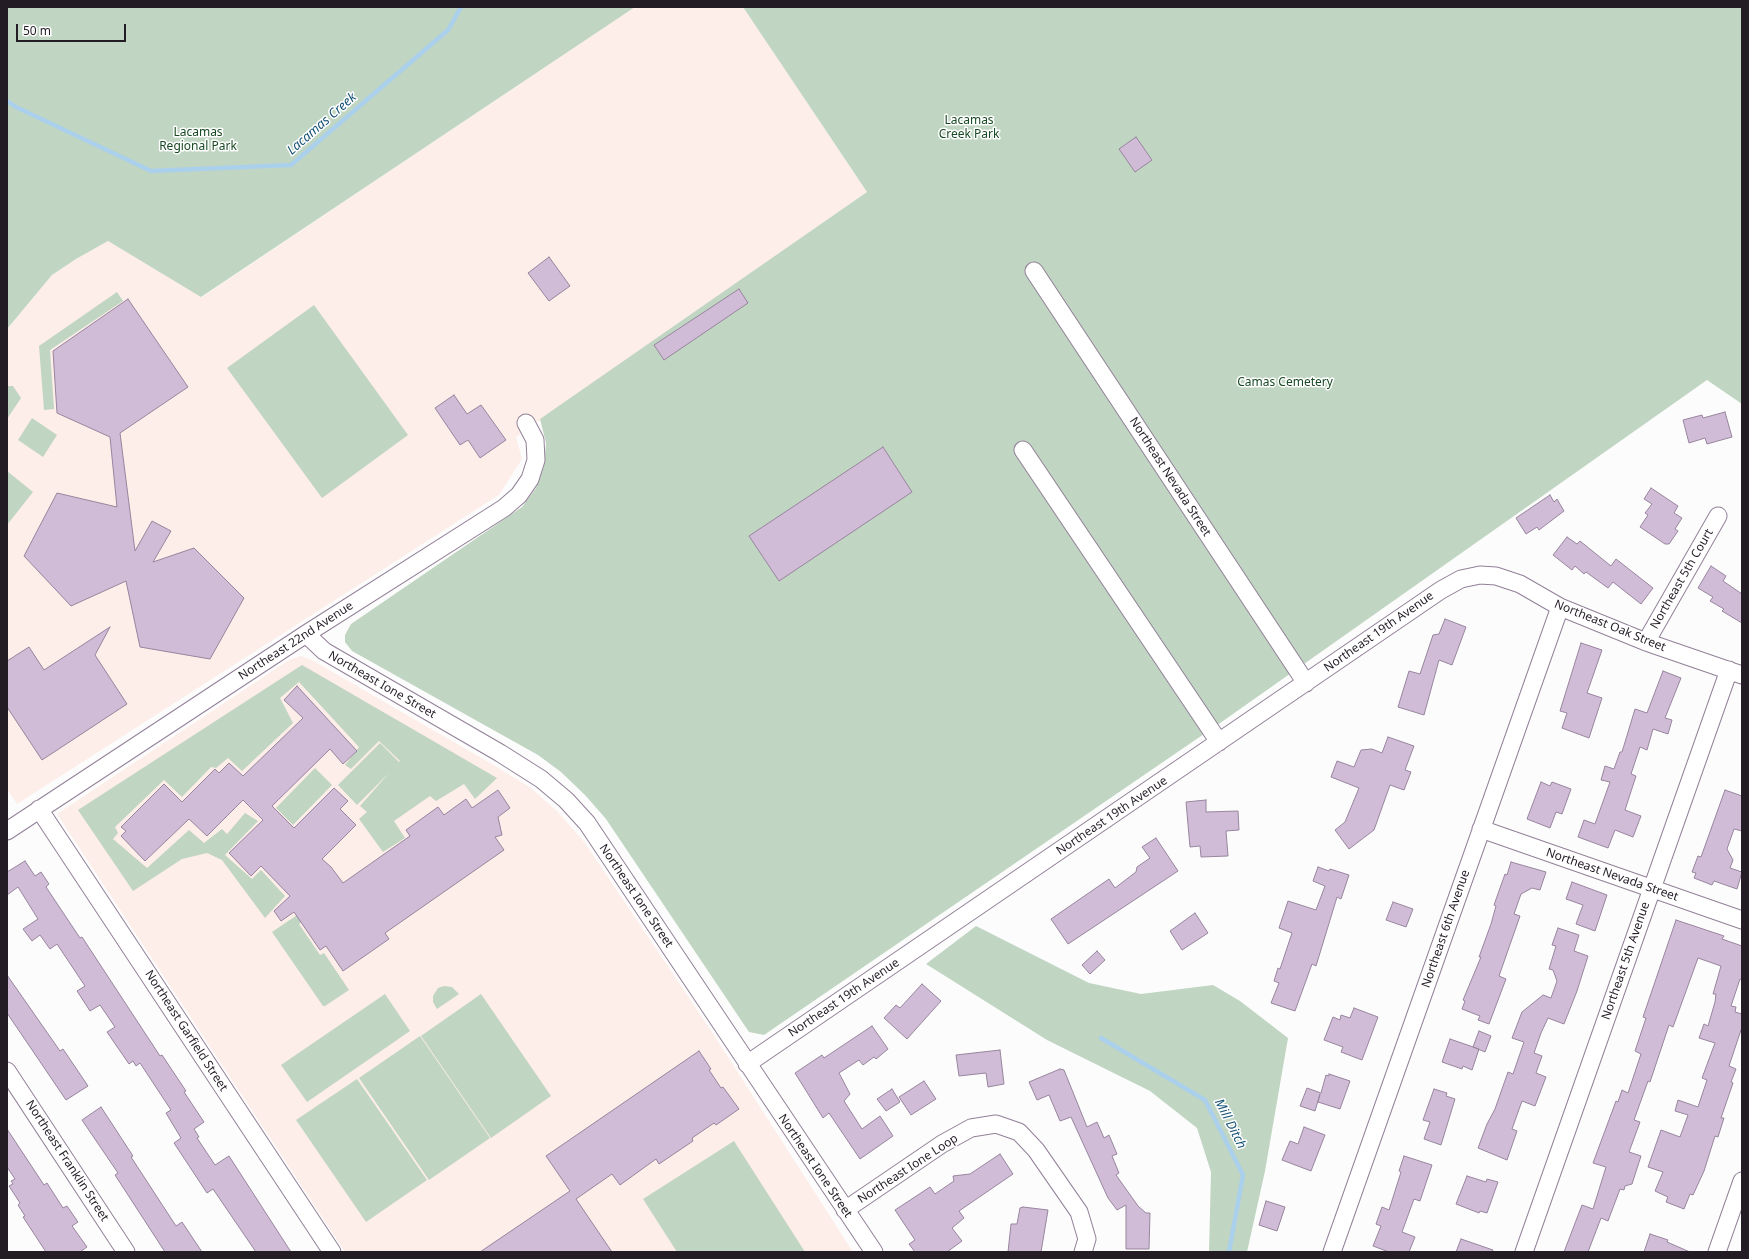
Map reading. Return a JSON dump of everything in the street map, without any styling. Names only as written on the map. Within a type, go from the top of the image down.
[{"type":"street","name":"Northeast Nevada Street","points":[[1034,271],[1306,683]]},
{"type":"street","name":"Northeast 22nd Avenue","points":[[7,831],[306,634],[504,508],[519,495],[530,479],[536,460],[535,440],[526,423]]},
{"type":"street","points":[[1023,450],[1219,742]]},
{"type":"street","name":"Northeast 5th Court","points":[[1646,642],[1718,516]]},
{"type":"street","name":"Northeast 19th Avenue","points":[[747,1064],[1441,590],[1461,579],[1480,575]]},
{"type":"street","name":"Northeast Oak Street","points":[[1480,575],[1496,576],[1520,584],[1560,607],[1646,642],[1735,673]]},
{"type":"street","name":"Northeast 6th Avenue","points":[[1332,1252],[1560,607]]},
{"type":"street","name":"Northeast Ione Street","points":[[306,634],[324,651],[500,753],[541,780],[566,800],[591,829],[874,1252]]},
{"type":"street","name":"Northeast 5th Avenue","points":[[1524,1252],[1652,889],[1735,673]]},
{"type":"street","name":"Northeast Garfield Street","points":[[40,809],[332,1252]]},
{"type":"street","name":"Northeast Nevada Street","points":[[1481,829],[1742,920]]},
{"type":"street","name":"Northeast Franklin Street","points":[[7,1071],[126,1252]]},
{"type":"street","name":"Northeast Ione Loop","points":[[845,1210],[942,1144],[971,1128],[996,1124],[1020,1132],[1036,1150],[1079,1212],[1087,1239],[1083,1252]]},
{"type":"street","points":[[1717,1252],[1742,1180]]},
{"type":"shaded area","points":[[635,7],[743,7],[867,192],[516,437],[522,459],[499,495],[17,804],[7,789],[7,329],[52,275],[76,259],[108,241],[202,297]]},
{"type":"shaded area","points":[[301,656],[312,660],[497,767],[531,788],[558,812],[585,843],[712,1032],[853,1252],[345,1252],[57,814],[289,660]]},
{"type":"green space","name":"Lacamas Regional Park","points":[[7,7],[635,7],[201,297],[108,241],[76,259],[52,275],[7,329]]},
{"type":"green space","points":[[743,7],[1742,7],[1742,404],[1707,380],[1223,721],[764,1035],[749,1032],[606,819],[585,795],[561,772],[538,755],[352,651],[345,642],[345,635],[351,624],[522,507],[536,488],[544,466],[546,443],[540,419],[867,192]]},
{"type":"green space","points":[[117,292],[123,301],[50,350],[54,409],[44,410],[39,346]]},
{"type":"green space","points":[[314,305],[408,435],[322,498],[227,368]]},
{"type":"green space","points":[[7,386],[13,386],[21,398],[7,419]]},
{"type":"green space","points":[[32,418],[57,435],[43,457],[18,440]]},
{"type":"green space","points":[[7,471],[33,492],[7,525]]},
{"type":"green space","points":[[302,665],[497,778],[475,799],[464,784],[436,801],[430,796],[394,821],[405,838],[383,852],[359,819],[367,812],[360,806],[389,773],[357,805],[338,785],[380,743],[399,762],[400,761],[379,741],[351,769],[345,765],[359,747],[299,682],[280,698],[293,723],[242,771],[228,758],[216,768],[211,767],[182,797],[164,780],[115,827],[118,833],[113,839],[147,868],[189,830],[204,843],[222,829],[227,834],[245,813],[258,821],[225,855],[252,879],[261,870],[285,896],[265,918],[222,860],[207,853],[182,859],[133,891],[78,810]]},
{"type":"green space","points":[[315,768],[332,785],[293,825],[276,808]]},
{"type":"green space","points":[[300,913],[312,914],[299,924],[320,955],[324,953],[349,990],[325,1006],[323,1006],[272,932]]},
{"type":"green space","points":[[976,926],[1089,983],[1141,994],[1213,985],[1240,1001],[1288,1038],[1265,1171],[1247,1252],[1209,1252],[1211,1172],[1197,1128],[1150,1091],[1047,1040],[926,964]]},
{"type":"green space","points":[[444,986],[452,987],[459,994],[437,1009],[433,1002],[433,996],[438,988]]},
{"type":"green space","points":[[385,994],[410,1031],[307,1102],[281,1065]]},
{"type":"green space","points":[[481,994],[551,1096],[491,1138],[421,1036]]},
{"type":"green space","points":[[420,1036],[490,1138],[429,1180],[359,1078]]},
{"type":"green space","points":[[357,1079],[427,1180],[366,1222],[296,1120]]},
{"type":"green space","points":[[734,1141],[805,1252],[677,1252],[643,1199]]},
{"type":"building","points":[[1136,137],[1152,160],[1135,172],[1119,149]]},
{"type":"building","points":[[549,257],[570,286],[549,301],[528,273]]},
{"type":"building","points":[[739,289],[748,303],[664,360],[654,345]]},
{"type":"building","points":[[128,299],[188,387],[120,433],[135,551],[152,521],[171,531],[153,562],[194,548],[244,598],[210,659],[140,647],[126,581],[71,606],[24,556],[57,493],[117,507],[110,437],[57,413],[53,351]]},
{"type":"building","points":[[454,395],[467,414],[481,405],[506,440],[480,458],[468,440],[460,445],[435,408]]},
{"type":"building","points":[[1725,412],[1732,437],[1707,444],[1705,438],[1689,443],[1683,420],[1702,415],[1703,418]]},
{"type":"building","points":[[883,447],[912,492],[779,581],[749,536]]},
{"type":"building","points":[[1651,488],[1678,506],[1674,513],[1682,518],[1675,529],[1678,531],[1669,544],[1665,544],[1640,527],[1648,515],[1645,513],[1652,504],[1644,499]]},
{"type":"building","points":[[1550,495],[1554,502],[1557,499],[1564,511],[1539,530],[1537,527],[1526,534],[1516,518]]},
{"type":"building","points":[[1567,537],[1577,544],[1580,541],[1611,566],[1616,559],[1653,588],[1641,604],[1613,582],[1608,588],[1586,572],[1584,574],[1575,566],[1572,570],[1553,555]]},
{"type":"building","points":[[1711,566],[1726,576],[1723,581],[1742,594],[1742,623],[1722,611],[1724,609],[1710,601],[1713,597],[1698,588]]},
{"type":"building","points":[[1445,619],[1466,627],[1452,665],[1439,660],[1424,715],[1398,707],[1409,671],[1420,674],[1433,635],[1439,634]]},
{"type":"building","points":[[110,627],[95,655],[127,704],[42,760],[7,707],[7,661],[29,647],[44,670]]},
{"type":"building","points":[[1581,643],[1602,650],[1587,693],[1602,698],[1589,738],[1562,728],[1567,713],[1560,711]]},
{"type":"building","points":[[1663,671],[1681,678],[1665,718],[1672,720],[1668,734],[1653,729],[1647,750],[1640,747],[1631,774],[1636,776],[1625,810],[1641,816],[1633,837],[1615,830],[1608,848],[1578,837],[1584,820],[1595,824],[1610,782],[1601,780],[1605,766],[1614,769],[1620,752],[1622,752],[1635,709],[1647,713]]},
{"type":"building","points":[[297,686],[357,751],[343,764],[330,749],[272,806],[294,828],[334,788],[348,801],[340,809],[356,825],[322,859],[331,867],[343,883],[410,836],[406,830],[438,807],[444,815],[466,799],[472,808],[498,790],[510,808],[498,817],[502,835],[495,837],[504,850],[385,933],[389,939],[343,971],[326,946],[320,950],[294,912],[281,921],[274,911],[290,896],[261,866],[251,876],[229,853],[263,820],[243,800],[207,836],[189,819],[145,861],[121,836],[126,831],[121,827],[164,784],[182,802],[215,769],[219,773],[229,763],[243,776],[303,718],[284,700]]},
{"type":"building","points":[[1388,737],[1414,746],[1405,770],[1411,772],[1404,790],[1390,785],[1374,830],[1349,849],[1335,830],[1345,822],[1359,788],[1331,777],[1337,761],[1354,767],[1361,750],[1372,749],[1382,753]]},
{"type":"building","points":[[1541,782],[1550,786],[1552,782],[1571,789],[1562,814],[1556,812],[1550,828],[1527,819]]},
{"type":"building","points":[[1725,790],[1742,796],[1742,831],[1734,829],[1727,849],[1733,860],[1730,868],[1742,872],[1737,889],[1714,881],[1712,885],[1694,878],[1696,873],[1692,872],[1698,856],[1701,857]]},
{"type":"building","points":[[1206,800],[1206,812],[1238,811],[1239,830],[1226,831],[1228,856],[1201,857],[1200,846],[1190,847],[1186,802]]},
{"type":"building","points":[[1156,838],[1178,871],[1068,944],[1051,919],[1109,879],[1115,888],[1136,872],[1137,867],[1150,858],[1142,847]]},
{"type":"building","points":[[25,861],[35,876],[41,872],[49,884],[46,887],[80,938],[82,937],[160,1056],[162,1055],[186,1091],[184,1092],[204,1122],[194,1129],[199,1137],[197,1138],[215,1165],[229,1156],[291,1252],[256,1252],[213,1189],[207,1193],[174,1143],[181,1138],[166,1113],[171,1110],[140,1063],[136,1066],[133,1061],[129,1064],[107,1032],[115,1027],[100,1005],[90,1011],[77,991],[85,986],[57,944],[50,949],[40,935],[32,941],[23,929],[38,919],[18,887],[7,895],[7,872]]},
{"type":"building","points":[[1511,862],[1546,872],[1540,890],[1532,888],[1521,894],[1514,914],[1520,916],[1499,976],[1506,979],[1489,1024],[1478,1020],[1480,1016],[1462,1009],[1465,1001],[1463,1000],[1481,957],[1479,957],[1496,906],[1494,905]]},
{"type":"building","points":[[1318,867],[1349,875],[1341,899],[1337,897],[1316,966],[1312,964],[1295,1011],[1271,1003],[1279,983],[1274,981],[1278,968],[1280,969],[1292,933],[1279,928],[1288,901],[1316,910],[1325,886],[1313,881]]},
{"type":"building","points":[[1572,882],[1607,895],[1595,931],[1576,924],[1583,905],[1566,899]]},
{"type":"building","points":[[1393,902],[1413,909],[1406,927],[1386,920]]},
{"type":"building","points":[[1195,913],[1208,933],[1182,950],[1170,931]]},
{"type":"building","points":[[1676,920],[1724,936],[1722,939],[1742,946],[1742,980],[1740,979],[1731,1006],[1736,1007],[1735,1012],[1742,1014],[1742,1027],[1729,1066],[1736,1069],[1731,1082],[1733,1083],[1721,1118],[1724,1118],[1718,1137],[1715,1136],[1704,1171],[1693,1195],[1690,1194],[1684,1209],[1666,1202],[1668,1197],[1655,1191],[1663,1172],[1648,1167],[1661,1130],[1680,1137],[1688,1115],[1675,1111],[1678,1100],[1698,1107],[1707,1080],[1702,1078],[1715,1043],[1699,1038],[1704,1024],[1708,1026],[1715,1002],[1716,994],[1713,994],[1721,966],[1698,958],[1673,1027],[1669,1025],[1650,1082],[1648,1081],[1634,1120],[1640,1122],[1629,1152],[1641,1156],[1632,1184],[1625,1186],[1624,1190],[1620,1189],[1608,1221],[1601,1218],[1588,1252],[1564,1252],[1582,1205],[1593,1209],[1606,1167],[1593,1163],[1616,1101],[1618,1102],[1622,1090],[1628,1093],[1641,1054],[1635,1051],[1646,1018],[1643,1017]]},
{"type":"building","points":[[1558,928],[1579,935],[1574,951],[1588,956],[1577,991],[1564,1024],[1548,1018],[1541,1033],[1534,1053],[1542,1056],[1536,1073],[1546,1077],[1535,1106],[1522,1101],[1512,1129],[1517,1131],[1507,1160],[1478,1148],[1487,1124],[1495,1109],[1508,1072],[1513,1074],[1524,1042],[1512,1038],[1522,1012],[1543,995],[1551,998],[1557,981],[1553,970],[1549,969],[1556,946],[1552,945]]},
{"type":"building","points":[[1097,951],[1105,960],[1090,974],[1082,965]]},
{"type":"building","points":[[7,975],[60,1051],[63,1049],[88,1086],[66,1100],[7,1013]]},
{"type":"building","points":[[922,984],[941,1001],[907,1039],[884,1018],[896,1005],[900,1008]]},
{"type":"building","points":[[1354,1008],[1378,1017],[1362,1060],[1341,1052],[1343,1047],[1324,1040],[1333,1017],[1340,1020],[1341,1015],[1350,1018]]},
{"type":"building","points":[[872,1026],[888,1049],[876,1059],[874,1057],[863,1065],[859,1060],[839,1073],[850,1094],[844,1101],[862,1129],[880,1116],[893,1136],[860,1159],[829,1113],[823,1118],[795,1073],[822,1055],[824,1058]]},
{"type":"building","points":[[1479,1031],[1491,1036],[1485,1052],[1473,1047]]},
{"type":"building","points":[[1450,1039],[1479,1049],[1472,1070],[1463,1066],[1462,1069],[1442,1062]]},
{"type":"building","points":[[1000,1050],[1004,1084],[988,1087],[986,1073],[959,1076],[956,1055]]},
{"type":"building","points":[[699,1051],[721,1088],[723,1087],[739,1109],[716,1125],[714,1123],[692,1138],[693,1141],[659,1164],[656,1159],[620,1185],[612,1174],[576,1199],[612,1252],[480,1252],[570,1191],[546,1156]]},
{"type":"building","points":[[1060,1069],[1064,1070],[1087,1127],[1097,1122],[1104,1138],[1109,1135],[1117,1154],[1112,1156],[1119,1173],[1116,1175],[1138,1206],[1146,1213],[1150,1213],[1149,1249],[1126,1249],[1126,1205],[1117,1210],[1108,1198],[1071,1117],[1060,1121],[1049,1095],[1037,1100],[1029,1082]]},
{"type":"building","points":[[1329,1074],[1350,1081],[1340,1109],[1318,1102],[1320,1094],[1315,1111],[1300,1106],[1307,1088],[1321,1093],[1326,1075],[1329,1076]]},
{"type":"building","points":[[924,1081],[936,1099],[911,1115],[899,1097]]},
{"type":"building","points":[[892,1089],[900,1102],[886,1111],[877,1099]]},
{"type":"building","points":[[1434,1089],[1447,1093],[1446,1096],[1455,1099],[1441,1145],[1424,1139],[1430,1122],[1423,1120]]},
{"type":"building","points":[[101,1107],[133,1156],[131,1157],[176,1226],[182,1222],[202,1252],[165,1252],[115,1175],[118,1173],[82,1120]]},
{"type":"building","points":[[1304,1127],[1325,1135],[1311,1171],[1282,1160],[1290,1141],[1298,1144]]},
{"type":"building","points":[[7,1129],[44,1185],[47,1183],[63,1208],[67,1206],[78,1222],[72,1226],[87,1247],[80,1252],[46,1252],[23,1217],[25,1216],[18,1205],[20,1203],[9,1186],[13,1184],[11,1181],[15,1179],[7,1167]]},
{"type":"building","points":[[1000,1154],[1013,1174],[959,1211],[964,1218],[952,1228],[962,1241],[947,1252],[915,1252],[909,1244],[915,1240],[895,1210],[930,1187],[935,1194],[954,1181],[953,1176],[970,1174]]},
{"type":"building","points":[[1404,1156],[1432,1165],[1420,1201],[1414,1199],[1402,1232],[1415,1237],[1409,1252],[1389,1252],[1373,1246],[1381,1226],[1376,1224],[1382,1207],[1389,1210],[1401,1172],[1399,1171]]},
{"type":"building","points":[[1467,1176],[1486,1182],[1487,1179],[1498,1182],[1487,1213],[1480,1211],[1479,1213],[1456,1204]]},
{"type":"building","points":[[1266,1201],[1285,1207],[1277,1231],[1259,1225]]},
{"type":"building","points":[[1023,1207],[1048,1210],[1041,1252],[1008,1252],[1011,1224],[1017,1224],[1020,1208]]},
{"type":"building","points":[[1650,1234],[1668,1240],[1667,1242],[1690,1252],[1644,1252]]},
{"type":"building","points":[[1461,1239],[1493,1250],[1492,1252],[1456,1252]]},
{"type":"waterway","name":"Lacamas Creek","points":[[7,101],[16,107],[151,171],[291,165],[448,30],[461,7]]},
{"type":"waterway","name":"Mill Ditch","points":[[1101,1038],[1205,1100],[1243,1175],[1229,1252]]},
{"type":"park label","name":"Lacamas Creek Park","points":[[969,128]]},
{"type":"park label","name":"Camas Cemetery","points":[[1285,383]]}]
